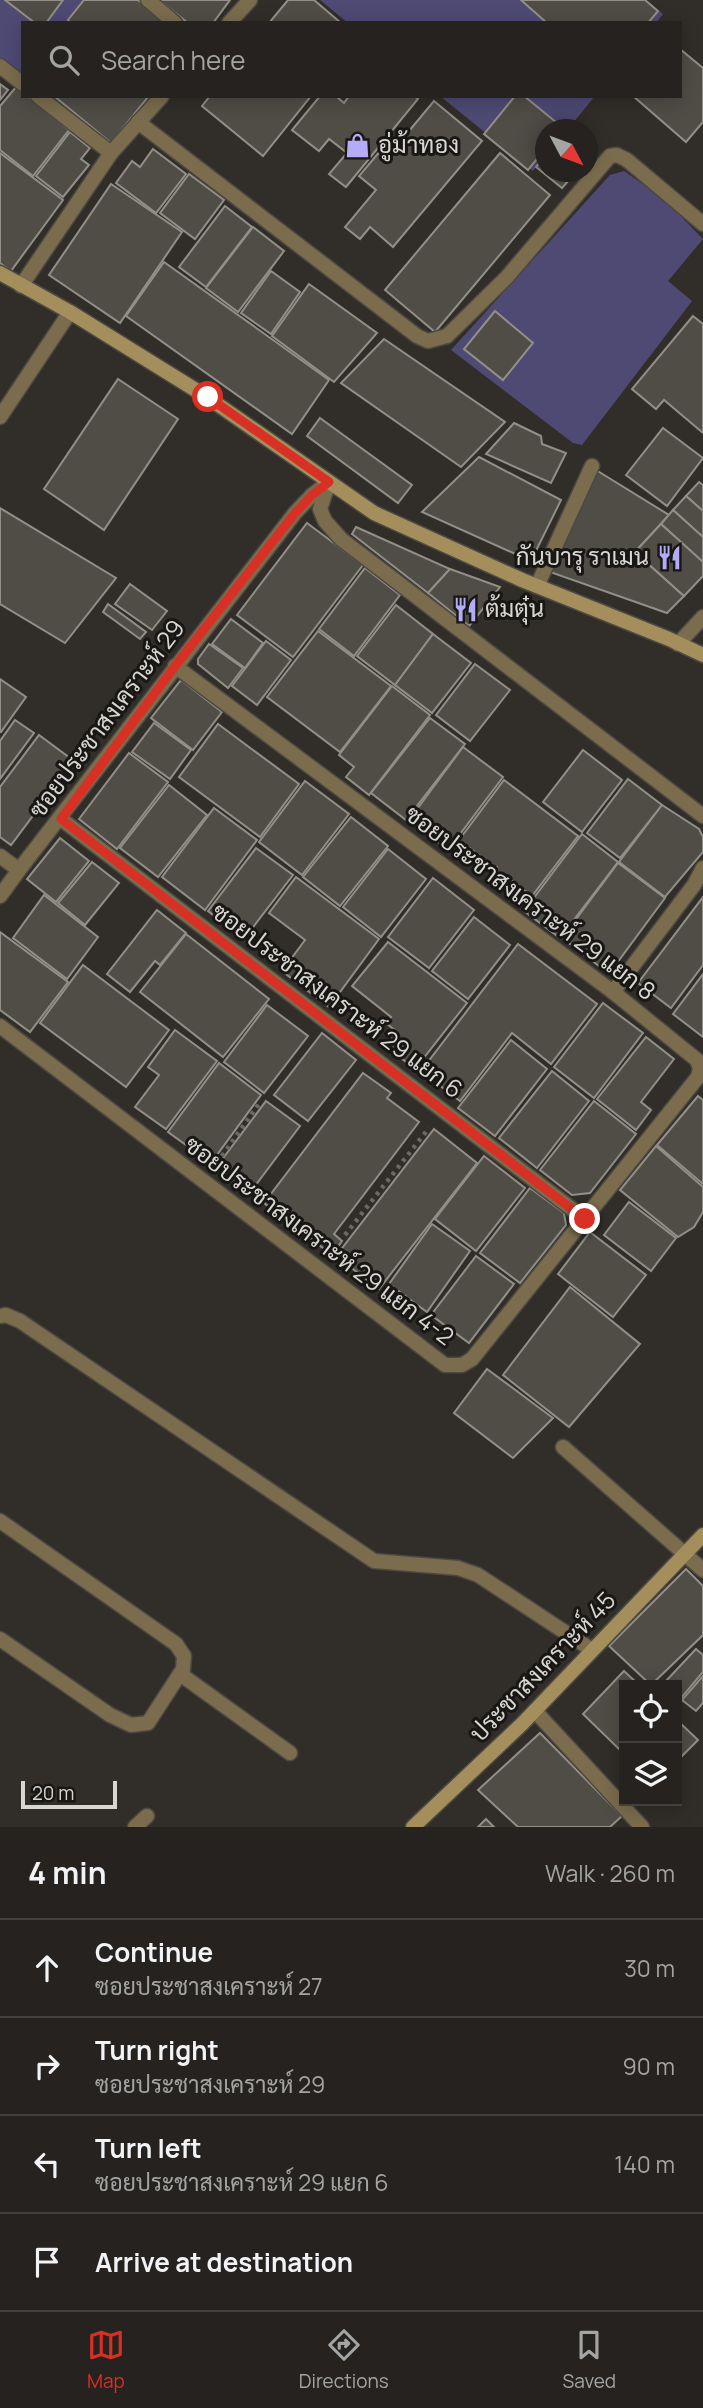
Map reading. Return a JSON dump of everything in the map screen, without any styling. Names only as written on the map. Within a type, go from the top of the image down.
[{"type":"street","points":[[148,0],[173,21]]},
{"type":"street","points":[[231,21],[250,0]]},
{"type":"street","points":[[0,66],[21,82]]},
{"type":"street","points":[[41,98],[111,153]]},
{"type":"street","points":[[21,286],[111,153],[160,98]]},
{"type":"street","points":[[138,121],[417,336],[428,341],[447,336],[507,277],[611,156],[617,155],[627,160],[703,224]]},
{"type":"street","points":[[0,273],[70,312],[208,397],[374,513],[537,586],[703,655]]},
{"type":"street","points":[[0,417],[70,312]]},
{"type":"street","points":[[537,586],[592,466]]},
{"type":"street","points":[[329,482],[320,509],[325,521],[341,539],[703,817]]},
{"type":"street","name":"ซอยประชาสงเคราะห์ 29","points":[[0,895],[295,513],[329,482]]},
{"type":"street","points":[[678,643],[703,617]]},
{"type":"street","name":"ซอยประชาสงเคราะห์ 29 แยก 8","points":[[175,666],[613,992],[697,1060],[700,1068],[698,1077],[585,1219]]},
{"type":"street","name":"ซอยประชาสงเคราะห์ 29 แยก 6","points":[[61,819],[585,1219]]},
{"type":"street","points":[[0,856],[19,870]]},
{"type":"street","points":[[613,992],[694,885],[703,868]]},
{"type":"street","name":"ซอยประชาสงเคราะห์ 29 แยก 4-2","points":[[0,1026],[445,1365],[462,1365],[472,1359],[585,1219]]},
{"type":"street","points":[[0,1316],[6,1315],[20,1321],[374,1561],[458,1568],[478,1575],[592,1650]]},
{"type":"street","points":[[563,1447],[703,1570]]},
{"type":"street","points":[[0,1521],[176,1644],[184,1656],[183,1669],[148,1723],[131,1725],[110,1716],[0,1639]]},
{"type":"street","name":"ประชาสงเคราะห์ 45","points":[[412,1827],[535,1711],[703,1535]]},
{"type":"street","points":[[180,1674],[290,1753]]},
{"type":"street","points":[[535,1711],[642,1827]]},
{"type":"street","points":[[135,1827],[147,1816]]},
{"type":"path","points":[[203,1182],[261,1101]]},
{"type":"path","points":[[345,1236],[443,1110]]},
{"type":"shaded area","points":[[0,0],[101,0],[85,21],[21,21],[21,74],[0,58]]},
{"type":"shaded area","points":[[320,0],[646,0],[663,14],[658,21],[346,21]]},
{"type":"shaded area","points":[[442,98],[593,98],[576,119],[535,119],[533,171]]},
{"type":"shaded area","points":[[624,171],[664,199],[703,239],[668,281],[692,301],[582,445],[573,443],[451,350],[610,175]]},
{"type":"building","points":[[5,0],[63,0],[47,21],[32,21]]},
{"type":"building","points":[[84,0],[138,0],[164,21],[69,21]]},
{"type":"building","points":[[159,0],[230,0],[214,21],[185,21]]},
{"type":"building","points":[[288,0],[314,0],[339,21],[271,21]]},
{"type":"building","points":[[521,0],[645,0],[658,11],[650,21],[545,21]]},
{"type":"building","points":[[682,51],[703,68],[703,122],[686,142],[635,98],[682,98]]},
{"type":"building","points":[[0,84],[8,90],[0,100]]},
{"type":"building","points":[[16,87],[21,91],[21,98],[30,98],[69,130],[33,176],[0,150],[0,106]]},
{"type":"building","points":[[56,98],[147,98],[111,143]]},
{"type":"building","points":[[208,98],[309,98],[263,156],[202,106]]},
{"type":"building","name":"อู่ม้าทอง","points":[[318,98],[338,98],[344,103],[348,98],[418,99],[346,187],[329,174],[347,153],[329,139],[319,151],[292,130]]},
{"type":"building","points":[[513,98],[526,98],[552,119],[535,119],[535,161],[528,170],[484,134]]},
{"type":"building","points":[[434,101],[482,141],[393,247],[370,227],[360,239],[345,227],[376,190],[359,176],[392,137],[399,143]]},
{"type":"building","points":[[70,132],[90,148],[81,159],[89,165],[63,197],[36,176]]},
{"type":"building","points":[[153,149],[186,174],[156,213],[116,183],[132,161],[140,167]]},
{"type":"building","points":[[0,153],[63,200],[11,271],[0,263]]},
{"type":"building","points":[[500,153],[550,195],[435,332],[385,290]]},
{"type":"building","points":[[189,174],[224,200],[195,239],[160,213]]},
{"type":"building","points":[[555,182],[567,182],[562,188]]},
{"type":"building","points":[[111,184],[182,232],[120,323],[49,275]]},
{"type":"building","points":[[225,206],[252,227],[206,287],[179,267]]},
{"type":"building","points":[[253,227],[284,251],[238,312],[206,288]]},
{"type":"building","points":[[164,262],[329,380],[292,434],[126,316]]},
{"type":"building","points":[[271,271],[300,292],[271,334],[241,313]]},
{"type":"building","points":[[309,284],[377,333],[334,382],[272,336]]},
{"type":"building","points":[[495,311],[533,343],[503,380],[464,349]]},
{"type":"building","points":[[693,316],[703,324],[703,433],[664,400],[656,409],[632,389]]},
{"type":"building","points":[[384,339],[505,422],[461,467],[341,383]]},
{"type":"building","points":[[118,379],[178,419],[104,530],[44,489]]},
{"type":"building","points":[[320,418],[412,485],[398,503],[307,436]]},
{"type":"building","points":[[514,423],[541,436],[542,444],[566,453],[551,483],[486,454]]},
{"type":"building","points":[[663,428],[703,458],[667,506],[626,475]]},
{"type":"building","points":[[479,457],[561,500],[531,561],[422,512]]},
{"type":"building","points":[[596,470],[669,515],[635,552],[684,596],[667,613],[550,572]]},
{"type":"building","points":[[699,482],[703,485],[703,511],[686,496]]},
{"type":"building","points":[[686,496],[703,511],[703,537],[673,510]]},
{"type":"building","points":[[0,508],[116,578],[65,643],[0,604]]},
{"type":"building","points":[[673,510],[703,537],[703,562],[661,524]]},
{"type":"building","points":[[307,523],[363,565],[293,657],[237,615]]},
{"type":"building","name":"กันบารุ ราเมน","points":[[661,524],[703,562],[703,576],[684,596],[635,552]]},
{"type":"building","points":[[356,527],[450,569],[428,593],[352,534]]},
{"type":"building","points":[[365,568],[400,595],[354,656],[319,629]]},
{"type":"building","name":"ต้มตุ๋น","points":[[450,569],[500,587],[469,626],[428,593]]},
{"type":"building","points":[[130,584],[167,611],[152,630],[115,604]]},
{"type":"building","points":[[108,604],[146,632],[140,639],[103,612]]},
{"type":"building","points":[[396,605],[433,634],[395,685],[357,656]]},
{"type":"building","points":[[231,619],[263,643],[245,668],[212,644]]},
{"type":"building","points":[[318,631],[391,686],[340,752],[267,697]]},
{"type":"building","points":[[433,634],[471,663],[432,713],[395,685]]},
{"type":"building","points":[[266,641],[291,660],[257,705],[232,686]]},
{"type":"building","points":[[209,644],[243,668],[228,688],[198,664],[198,659]]},
{"type":"building","points":[[475,664],[510,690],[470,741],[436,715]]},
{"type":"building","points":[[0,679],[26,697],[1,732],[0,732]]},
{"type":"building","points":[[181,680],[222,712],[193,750],[151,718]]},
{"type":"building","points":[[392,686],[430,715],[369,795],[346,777],[354,767],[339,755]]},
{"type":"building","points":[[430,718],[465,744],[406,820],[371,793]]},
{"type":"building","points":[[15,720],[34,733],[0,779],[0,741]]},
{"type":"building","points":[[154,723],[191,750],[170,779],[132,752]]},
{"type":"building","points":[[218,724],[299,784],[260,837],[179,777]]},
{"type":"building","points":[[39,735],[74,761],[11,845],[0,837],[0,787]]},
{"type":"building","points":[[463,747],[503,777],[448,850],[409,820]]},
{"type":"building","points":[[583,750],[622,780],[582,832],[543,802]]},
{"type":"building","points":[[129,753],[168,782],[117,849],[79,819]]},
{"type":"building","points":[[628,779],[662,805],[620,858],[587,833]]},
{"type":"building","points":[[504,780],[578,836],[532,896],[508,878],[499,875],[497,867],[491,868],[483,858],[459,840]]},
{"type":"building","points":[[305,781],[349,814],[302,875],[259,842]]},
{"type":"building","points":[[169,785],[207,815],[158,877],[120,848]]},
{"type":"building","points":[[662,805],[699,829],[703,837],[703,852],[665,897],[619,862]]},
{"type":"building","points":[[214,808],[257,840],[205,910],[162,877]]},
{"type":"building","points":[[351,817],[388,846],[340,906],[303,877]]},
{"type":"building","points":[[582,834],[618,862],[560,938],[524,911]]},
{"type":"building","points":[[60,838],[89,861],[56,902],[27,879]]},
{"type":"building","points":[[256,848],[293,875],[244,939],[208,911]]},
{"type":"building","points":[[388,849],[426,879],[381,937],[343,907]]},
{"type":"building","points":[[92,862],[119,883],[85,925],[58,903]]},
{"type":"building","points":[[618,863],[665,898],[614,967],[603,969],[562,938]]},
{"type":"building","points":[[296,877],[379,939],[329,1007],[282,971],[305,940],[269,913]]},
{"type":"building","points":[[433,878],[474,910],[429,968],[388,937]]},
{"type":"building","points":[[44,895],[98,937],[67,979],[13,938]]},
{"type":"building","points":[[703,897],[703,965],[671,1008],[638,983]]},
{"type":"building","points":[[157,910],[186,933],[160,965],[155,961],[130,992],[107,974]]},
{"type":"building","points":[[474,917],[510,945],[468,999],[432,971]]},
{"type":"building","points":[[0,932],[68,982],[30,1032],[0,1010]]},
{"type":"building","points":[[186,934],[269,999],[223,1057],[140,992]]},
{"type":"building","points":[[388,942],[467,1003],[415,1069],[386,1046],[397,1032],[386,1023],[391,1017],[352,986]]},
{"type":"building","points":[[518,944],[597,1004],[551,1064],[512,1033],[460,1101],[421,1071]]},
{"type":"building","points":[[83,965],[169,1030],[126,1087],[40,1023]]},
{"type":"building","points":[[703,974],[703,1037],[673,1014]]},
{"type":"building","points":[[603,1003],[643,1033],[594,1098],[554,1067]]},
{"type":"building","points":[[267,1005],[308,1036],[264,1093],[224,1062]]},
{"type":"building","points":[[175,1030],[217,1061],[166,1129],[135,1107],[159,1075],[148,1067]]},
{"type":"building","points":[[322,1033],[356,1060],[308,1121],[274,1095]]},
{"type":"building","points":[[646,1037],[674,1059],[641,1102],[651,1110],[636,1130],[597,1099]]},
{"type":"building","points":[[511,1040],[547,1069],[495,1136],[458,1108]]},
{"type":"building","points":[[219,1063],[261,1095],[211,1163],[168,1132]]},
{"type":"building","points":[[552,1071],[589,1101],[537,1168],[499,1138]]},
{"type":"building","points":[[363,1073],[391,1093],[387,1098],[419,1122],[334,1234],[342,1241],[332,1255],[264,1203]]},
{"type":"building","points":[[698,1096],[703,1100],[703,1184],[657,1145]]},
{"type":"building","points":[[266,1101],[300,1126],[249,1194],[215,1169]]},
{"type":"building","points":[[594,1101],[636,1134],[590,1193],[572,1195],[540,1170]]},
{"type":"building","points":[[434,1129],[477,1163],[379,1289],[336,1256]]},
{"type":"building","points":[[656,1146],[703,1187],[703,1212],[694,1227],[678,1237],[620,1190]]},
{"type":"building","points":[[484,1156],[525,1188],[476,1251],[435,1219]]},
{"type":"building","points":[[530,1188],[564,1213],[566,1225],[520,1283],[480,1253]]},
{"type":"building","points":[[629,1202],[676,1238],[651,1271],[604,1235]]},
{"type":"building","points":[[432,1224],[470,1251],[427,1312],[389,1284]]},
{"type":"building","points":[[590,1232],[646,1275],[613,1317],[558,1274]]},
{"type":"building","points":[[476,1256],[514,1284],[469,1343],[431,1315]]},
{"type":"building","points":[[570,1287],[640,1344],[569,1427],[503,1375]]},
{"type":"building","points":[[487,1369],[553,1418],[513,1458],[454,1413]]},
{"type":"building","points":[[686,1569],[703,1586],[703,1635],[656,1680],[646,1680],[609,1646]]},
{"type":"building","points":[[696,1649],[703,1655],[703,1672],[682,1697],[682,1680],[667,1680]]},
{"type":"building","points":[[624,1671],[634,1680],[619,1680],[619,1749],[583,1714]]},
{"type":"building","points":[[703,1676],[703,1703],[696,1711],[682,1700]]},
{"type":"building","points":[[682,1725],[698,1740],[682,1756]]},
{"type":"building","points":[[540,1733],[622,1816],[610,1827],[518,1827],[478,1790]]},
{"type":"building","points":[[486,1819],[494,1827],[478,1827]]},
{"type":"place","name":"อู่ม้าทอง","points":[[358,145]]},
{"type":"place","name":"กันบารุ ราเมน","points":[[669,557]]},
{"type":"place","name":"ต้มตุ๋น","points":[[465,609]]},
{"type":"route","points":[[208,397],[329,482],[295,513],[175,666],[61,819],[585,1219]]}]
